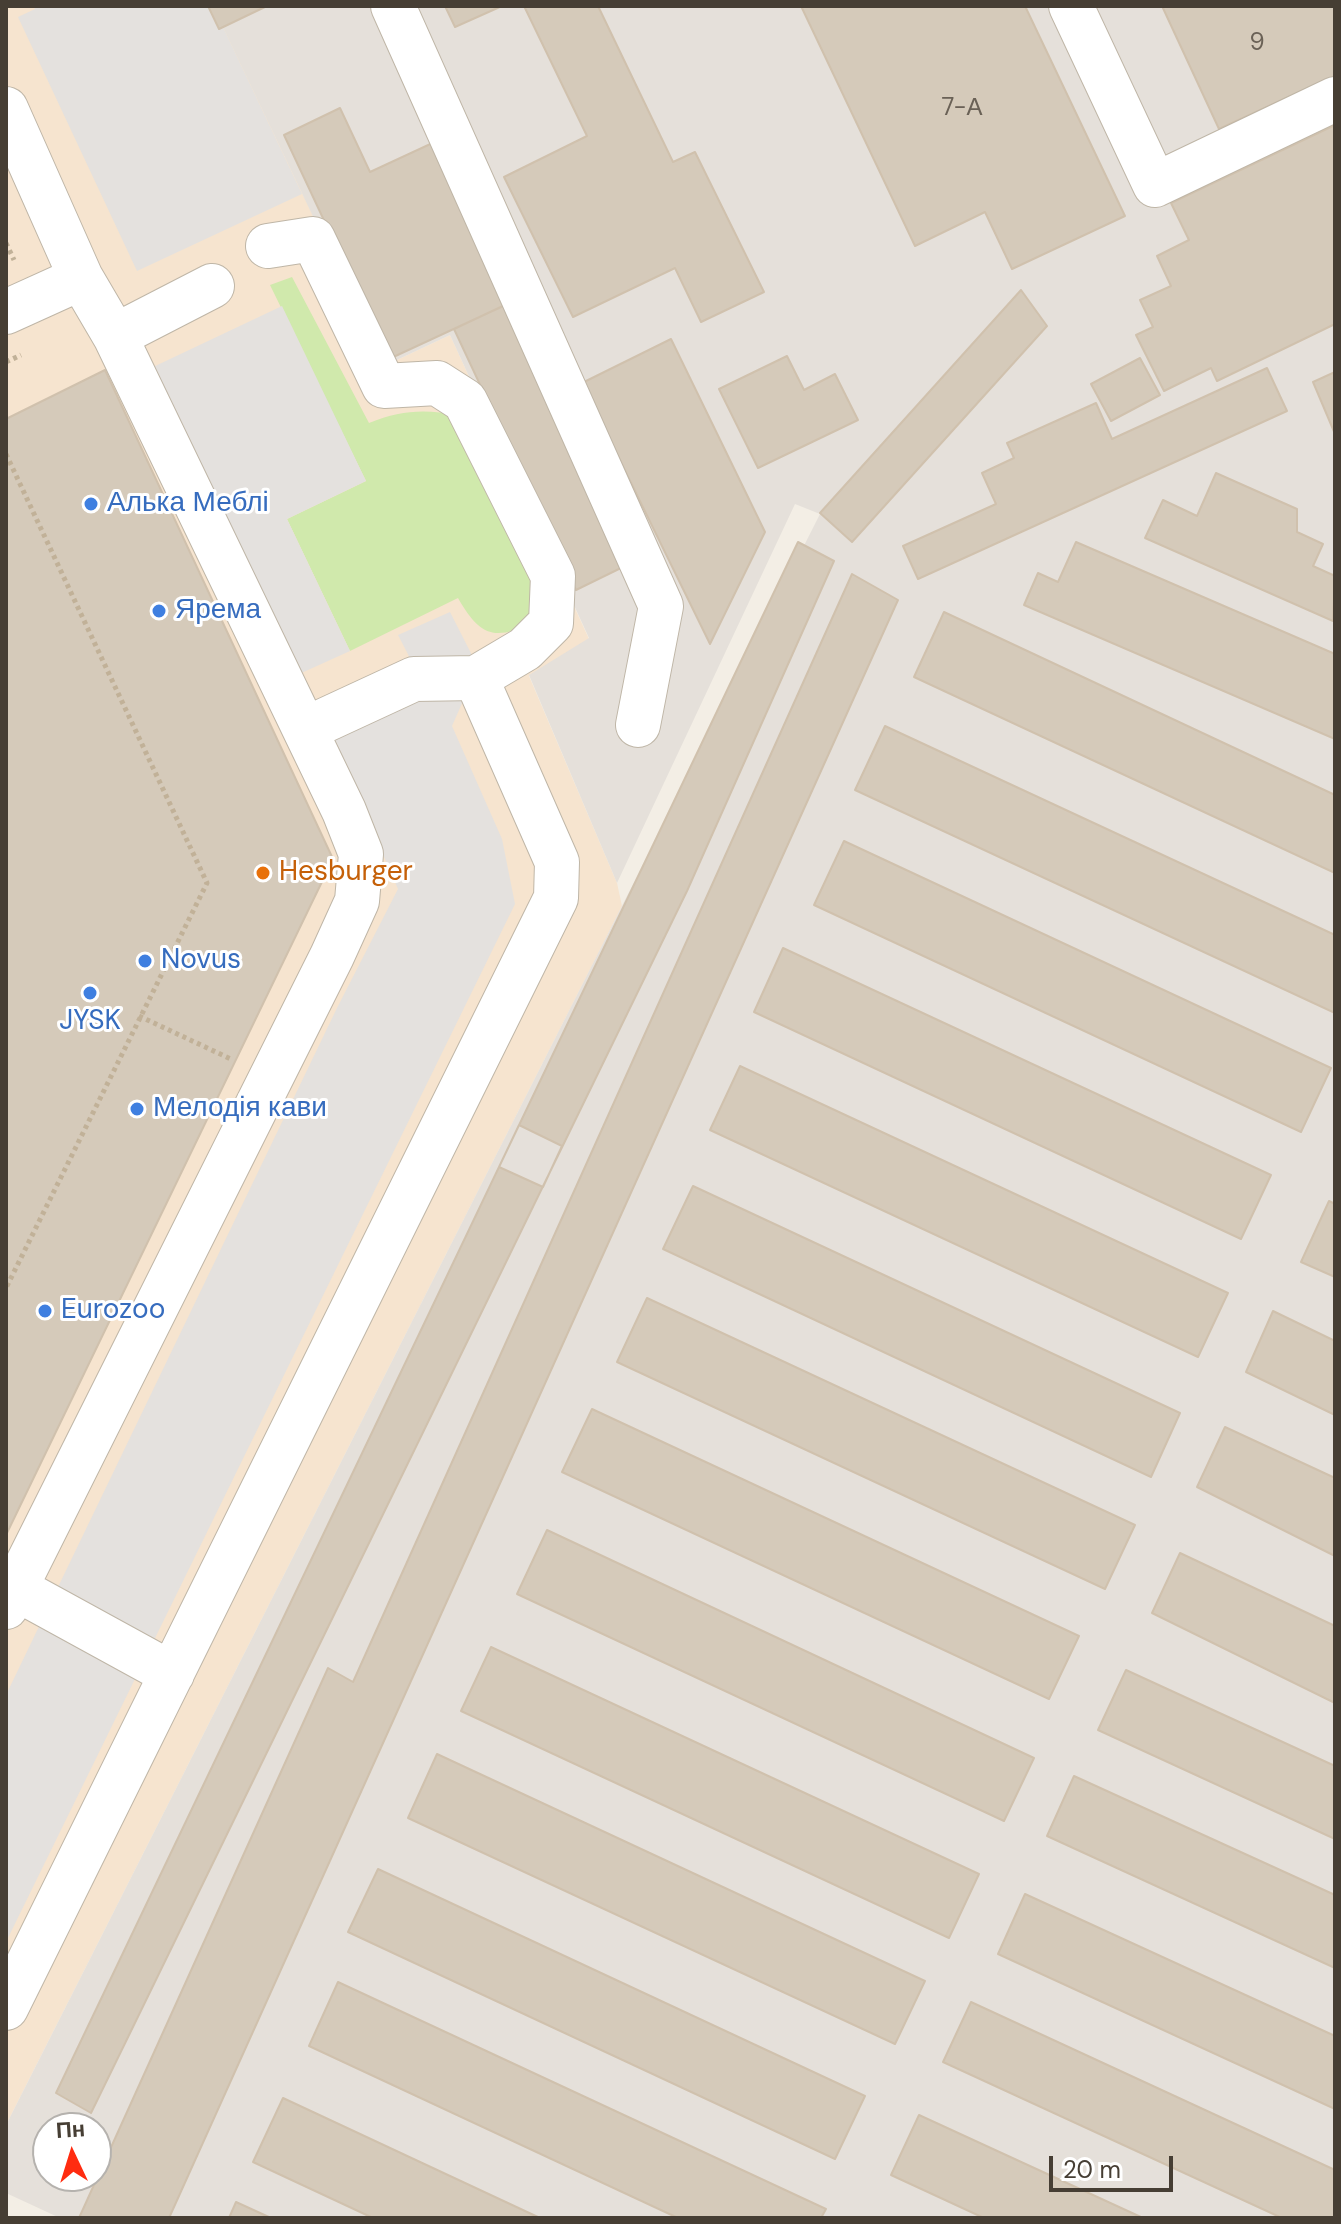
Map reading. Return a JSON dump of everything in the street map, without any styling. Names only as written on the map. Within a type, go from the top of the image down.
[{"type":"lane","points":[[393,6],[661,606],[638,725]]},
{"type":"lane","points":[[1071,6],[1155,185],[1335,99]]},
{"type":"lane","points":[[6,109],[81,278],[115,336],[306,729],[361,854],[357,901],[11,1597],[172,1674]]},
{"type":"lane","points":[[268,246],[313,239],[384,386],[437,383],[465,401],[553,576],[551,623],[525,649],[476,678],[414,679],[306,729]]},
{"type":"lane","points":[[6,312],[81,278]]},
{"type":"lane","points":[[115,336],[212,286]]},
{"type":"lane","points":[[6,2008],[556,898],[557,862],[476,678]]},
{"type":"path","points":[[6,454],[207,883],[6,1288]]},
{"type":"path","points":[[139,1016],[271,1077]]},
{"type":"shaded area","points":[[6,6],[214,6],[384,366],[450,335],[589,639],[529,676],[617,883],[622,906],[6,2125]]},
{"type":"shaded area","points":[[34,6],[213,6],[302,194],[137,271],[18,17],[35,9]]},
{"type":"shaded area","points":[[213,6],[1335,6],[1335,2218],[60,2218],[6,2193],[6,2125],[820,514],[795,504],[617,883],[529,675],[589,638],[450,335],[384,366]]},
{"type":"shaded area","points":[[282,306],[366,481],[287,519],[350,651],[297,675],[151,368]]},
{"type":"shaded area","points":[[450,612],[478,667],[452,726],[502,839],[515,904],[6,1942],[6,1695],[337,1008],[398,889],[333,739],[426,689],[398,635]]},
{"type":"green space","points":[[292,277],[369,423],[413,412],[458,415],[538,574],[533,623],[508,632],[489,632],[473,620],[458,598],[350,651],[287,519],[366,481],[270,285]]},
{"type":"building","points":[[208,6],[267,6],[219,29]]},
{"type":"building","points":[[445,6],[502,6],[455,27]]},
{"type":"building","points":[[524,6],[598,6],[673,162],[695,152],[764,292],[701,322],[675,268],[573,317],[504,177],[587,136]]},
{"type":"building","points":[[801,6],[1025,6],[1125,216],[1012,269],[985,212],[915,246]]},
{"type":"building","points":[[1162,6],[1335,6],[1335,91],[1321,82],[1219,129]]},
{"type":"building","points":[[340,108],[370,172],[439,140],[514,301],[389,359],[284,135]]},
{"type":"building","points":[[1335,125],[1335,324],[1217,381],[1211,368],[1164,391],[1136,335],[1153,327],[1140,300],[1171,286],[1157,256],[1189,240],[1171,203]]},
{"type":"building","points":[[1021,290],[1047,326],[852,542],[820,513]]},
{"type":"building","points":[[505,305],[627,565],[576,590],[454,329]]},
{"type":"building","points":[[671,339],[765,532],[710,644],[582,383]]},
{"type":"building","points":[[787,356],[804,390],[835,374],[858,420],[758,468],[719,389]]},
{"type":"building","points":[[1140,358],[1160,395],[1111,421],[1091,384]]},
{"type":"building","points":[[1267,368],[1287,411],[918,579],[903,546],[996,504],[982,473],[1014,458],[1007,443],[1096,403],[1112,439]]},
{"type":"building","name":"Novus","points":[[105,370],[333,859],[6,1535],[6,419]]},
{"type":"building","points":[[1335,372],[1335,434],[1313,382]]},
{"type":"building","points":[[1216,473],[1297,509],[1297,532],[1323,544],[1313,566],[1335,576],[1333,621],[1145,538],[1163,500],[1197,516]]},
{"type":"building","points":[[798,542],[834,561],[687,891],[91,2112],[56,2093]]},
{"type":"building","points":[[1076,542],[1335,654],[1335,739],[1024,605],[1038,573],[1058,582]]},
{"type":"building","points":[[852,574],[898,600],[169,2218],[79,2218],[91,2192],[112,2192],[112,2145],[328,1668],[353,1682]]},
{"type":"building","points":[[944,612],[1335,795],[1335,873],[914,677]]},
{"type":"building","points":[[885,726],[1335,935],[1335,1013],[855,790]]},
{"type":"building","points":[[844,841],[1331,1068],[1301,1132],[814,905]]},
{"type":"building","points":[[783,948],[1271,1175],[1241,1239],[754,1012]]},
{"type":"building","points":[[740,1066],[1228,1293],[1198,1357],[710,1130]]},
{"type":"building","points":[[519,1125],[562,1146],[543,1187],[499,1167]]},
{"type":"building","points":[[693,1186],[1180,1413],[1151,1477],[663,1249]]},
{"type":"building","points":[[1329,1201],[1335,1204],[1335,1277],[1301,1262]]},
{"type":"building","points":[[647,1298],[1135,1525],[1105,1589],[617,1362]]},
{"type":"building","points":[[1273,1311],[1335,1341],[1335,1415],[1246,1372]]},
{"type":"building","points":[[592,1409],[1079,1636],[1049,1699],[562,1472]]},
{"type":"building","points":[[1225,1427],[1335,1478],[1335,1556],[1197,1487]]},
{"type":"building","points":[[547,1530],[1034,1758],[1004,1821],[517,1594]]},
{"type":"building","points":[[1180,1553],[1335,1626],[1335,1703],[1152,1613]]},
{"type":"building","points":[[491,1647],[979,1874],[949,1938],[461,1711]]},
{"type":"building","points":[[1126,1670],[1335,1766],[1335,1839],[1098,1730]]},
{"type":"building","points":[[437,1754],[925,1981],[895,2044],[408,1818]]},
{"type":"building","points":[[1074,1776],[1335,1895],[1335,1968],[1047,1836]]},
{"type":"building","points":[[378,1869],[865,2096],[835,2159],[348,1932]]},
{"type":"building","points":[[1025,1894],[1335,2036],[1335,2109],[998,1954]]},
{"type":"building","points":[[338,1982],[826,2209],[821,2218],[678,2218],[309,2046]]},
{"type":"building","points":[[971,2002],[1335,2170],[1335,2218],[1282,2218],[943,2062]]},
{"type":"building","points":[[283,2098],[540,2218],[373,2218],[253,2162]]},
{"type":"building","points":[[919,2115],[1143,2218],[984,2218],[891,2175]]},
{"type":"building","points":[[236,2202],[271,2218],[229,2218]]},
{"type":"place","name":"Алька Меблі","points":[[91,504]]},
{"type":"place","name":"Ярема","points":[[159,611]]},
{"type":"place","name":"Hesburger","points":[[263,873]]},
{"type":"place","name":"Novus","points":[[145,961]]},
{"type":"place","name":"JYSK","points":[[90,993]]},
{"type":"place","name":"Мелодія кави","points":[[137,1109]]},
{"type":"place","name":"Eurozoo","points":[[45,1311]]}]
